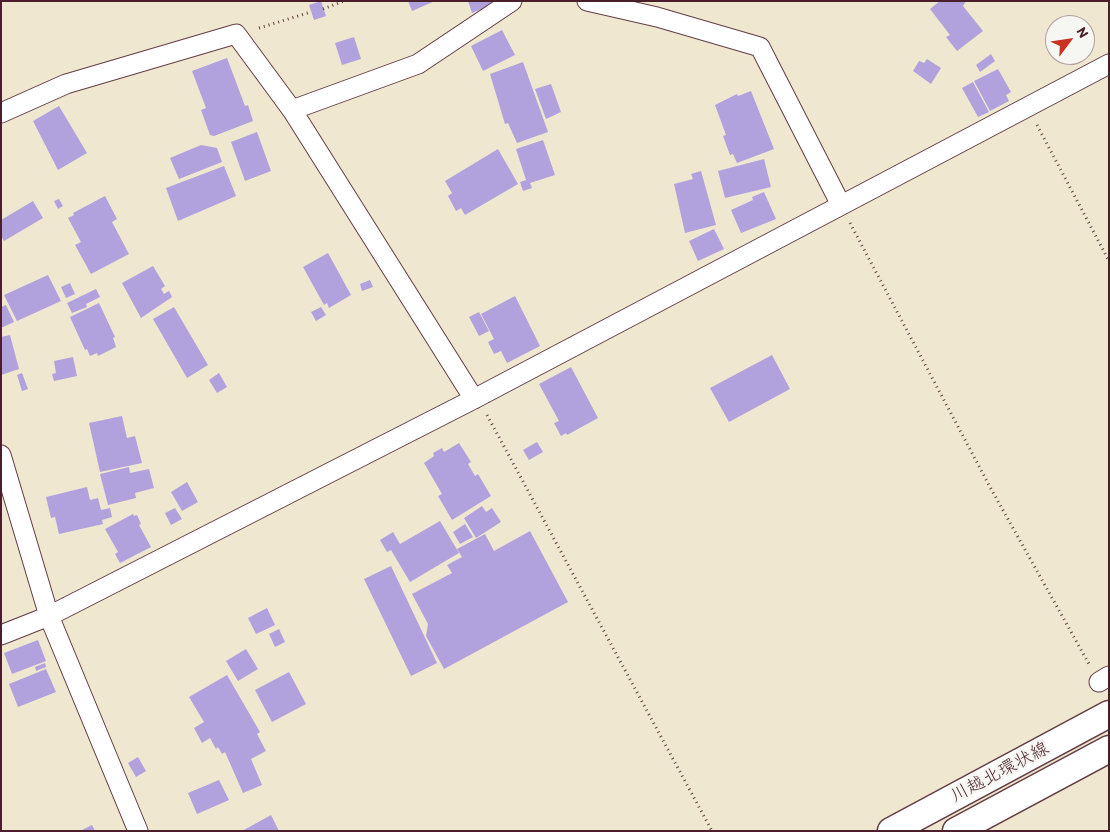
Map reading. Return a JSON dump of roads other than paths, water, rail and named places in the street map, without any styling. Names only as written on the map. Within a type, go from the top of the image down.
[{"type":"main road","name":"川越北環状線","points":[[891,831],[1109,714]]},
{"type":"main road","name":"川越北環状線","points":[[956,831],[1109,749]]},
{"type":"street","points":[[292,110],[418,64],[512,1]]},
{"type":"street","points":[[587,1],[657,17],[760,47],[841,205]]},
{"type":"street","points":[[1,113],[66,84],[236,34],[292,110],[474,399]]},
{"type":"street","points":[[1,635],[48,616],[474,399],[1109,64]]},
{"type":"street","points":[[1,455],[48,616],[138,831]]}]
